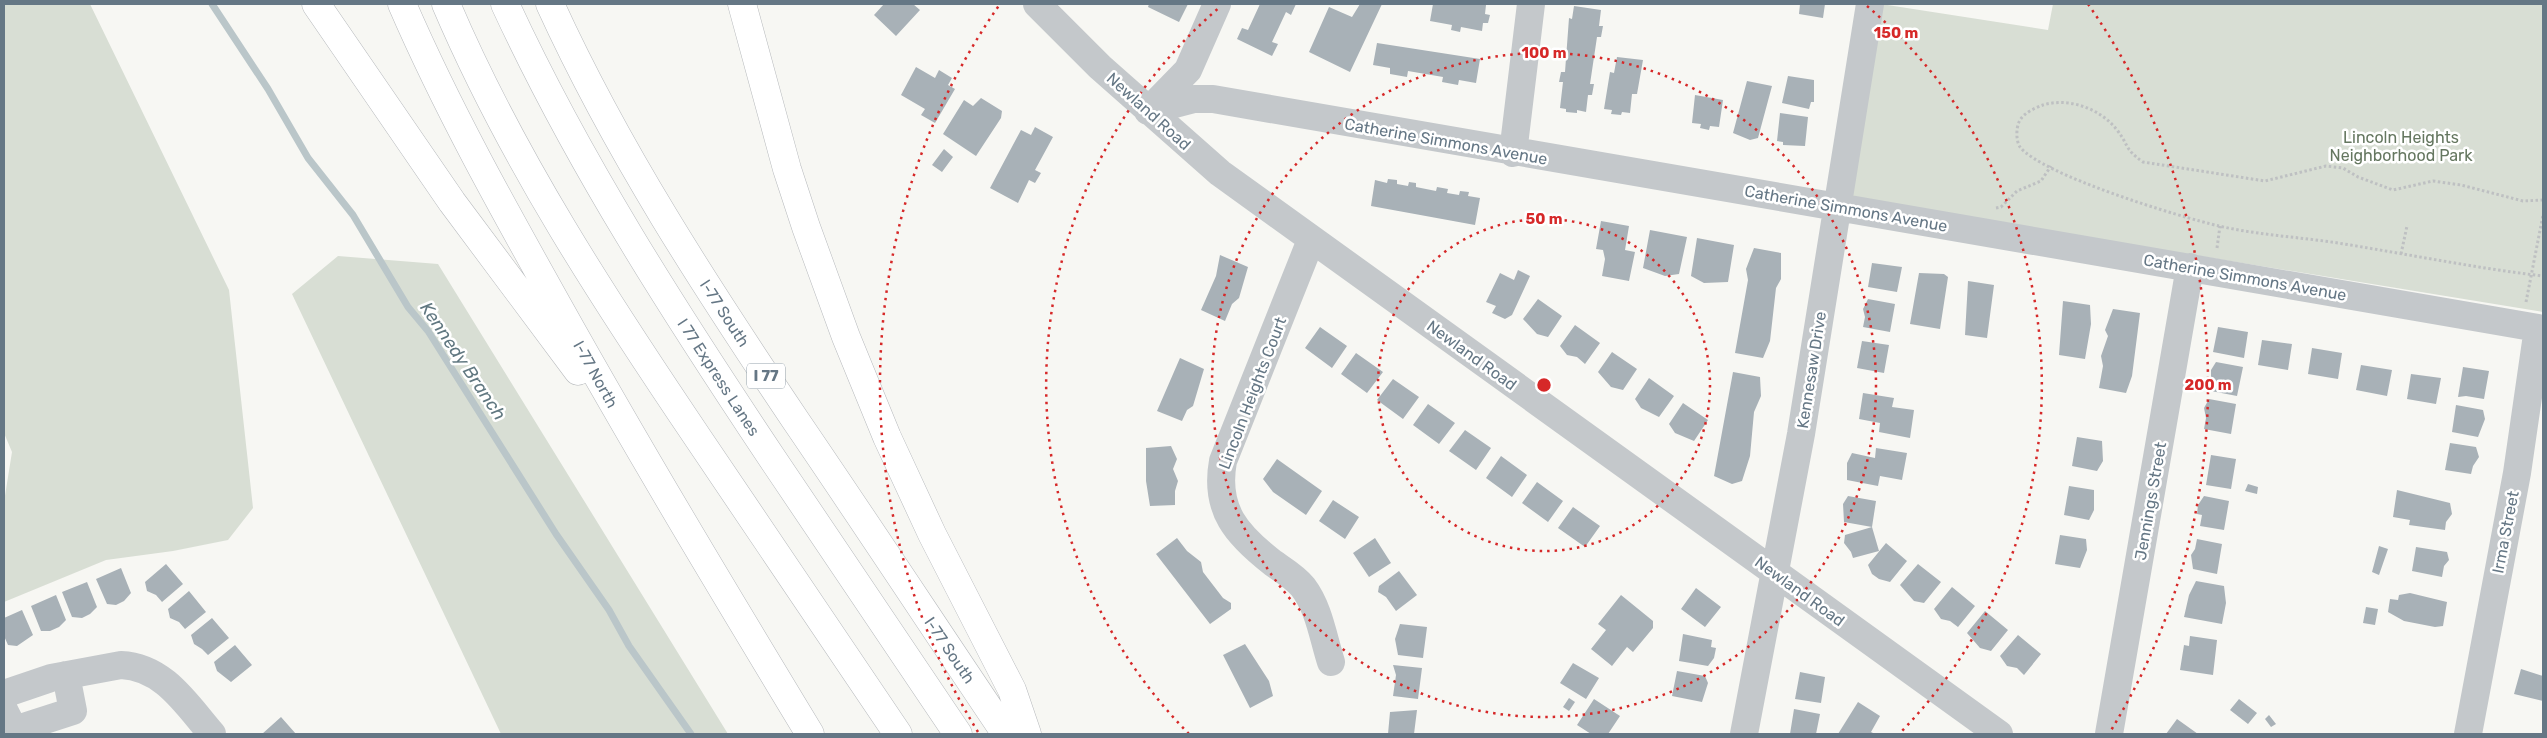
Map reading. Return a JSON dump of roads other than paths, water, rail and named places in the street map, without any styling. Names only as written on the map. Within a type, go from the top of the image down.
[{"type":"highway","points":[[316,4],[452,202],[645,460]]},
{"type":"highway","name":"I-77 North","points":[[402,4],[435,75],[488,179],[645,460],[810,734]]},
{"type":"highway","points":[[446,4],[502,118],[580,255],[647,362],[898,734]]},
{"type":"highway","name":"I 77 Express Lanes","points":[[505,4],[544,86],[624,229],[709,363],[958,734]]},
{"type":"highway","name":"I-77 South","points":[[550,4],[610,123],[700,274],[1006,734]]},
{"type":"highway","points":[[742,4],[787,169],[846,337],[887,436],[928,525],[1012,690],[1027,734]]},
{"type":"street","name":"Newland Road","points":[[1037,4],[1148,111],[1220,173],[1999,734]]},
{"type":"street","points":[[1148,111],[1188,70],[1217,4]]},
{"type":"street","points":[[1513,153],[1531,4]]},
{"type":"street","name":"Kennesaw Drive","points":[[1744,734],[1801,434],[1870,4]]},
{"type":"street","name":"Catherine Simmons Avenue","points":[[1148,111],[1194,99],[1213,99],[1513,153],[2534,327]]},
{"type":"street","name":"Lincoln Heights Court","points":[[1311,240],[1223,461],[1221,487],[1229,518],[1236,529],[1254,548],[1295,580],[1314,604],[1331,662]]},
{"type":"street","name":"Jennings Street","points":[[2109,734],[2190,267]]},
{"type":"street","name":"Irma Street","points":[[2468,734],[2517,473],[2534,327]]},
{"type":"street","points":[[4,694],[35,682],[120,665],[150,671],[167,682],[212,734]]},
{"type":"street","points":[[4,710],[14,730],[73,711],[66,675]]},
{"type":"waterway","name":"Kennedy Branch","points":[[212,4],[268,89],[308,158],[353,215],[408,307],[428,331],[556,534],[609,610],[629,646],[691,734]]},
{"type":"park label","name":"Lincoln Heights Neighborhood Park","points":[[2401,146]]}]
